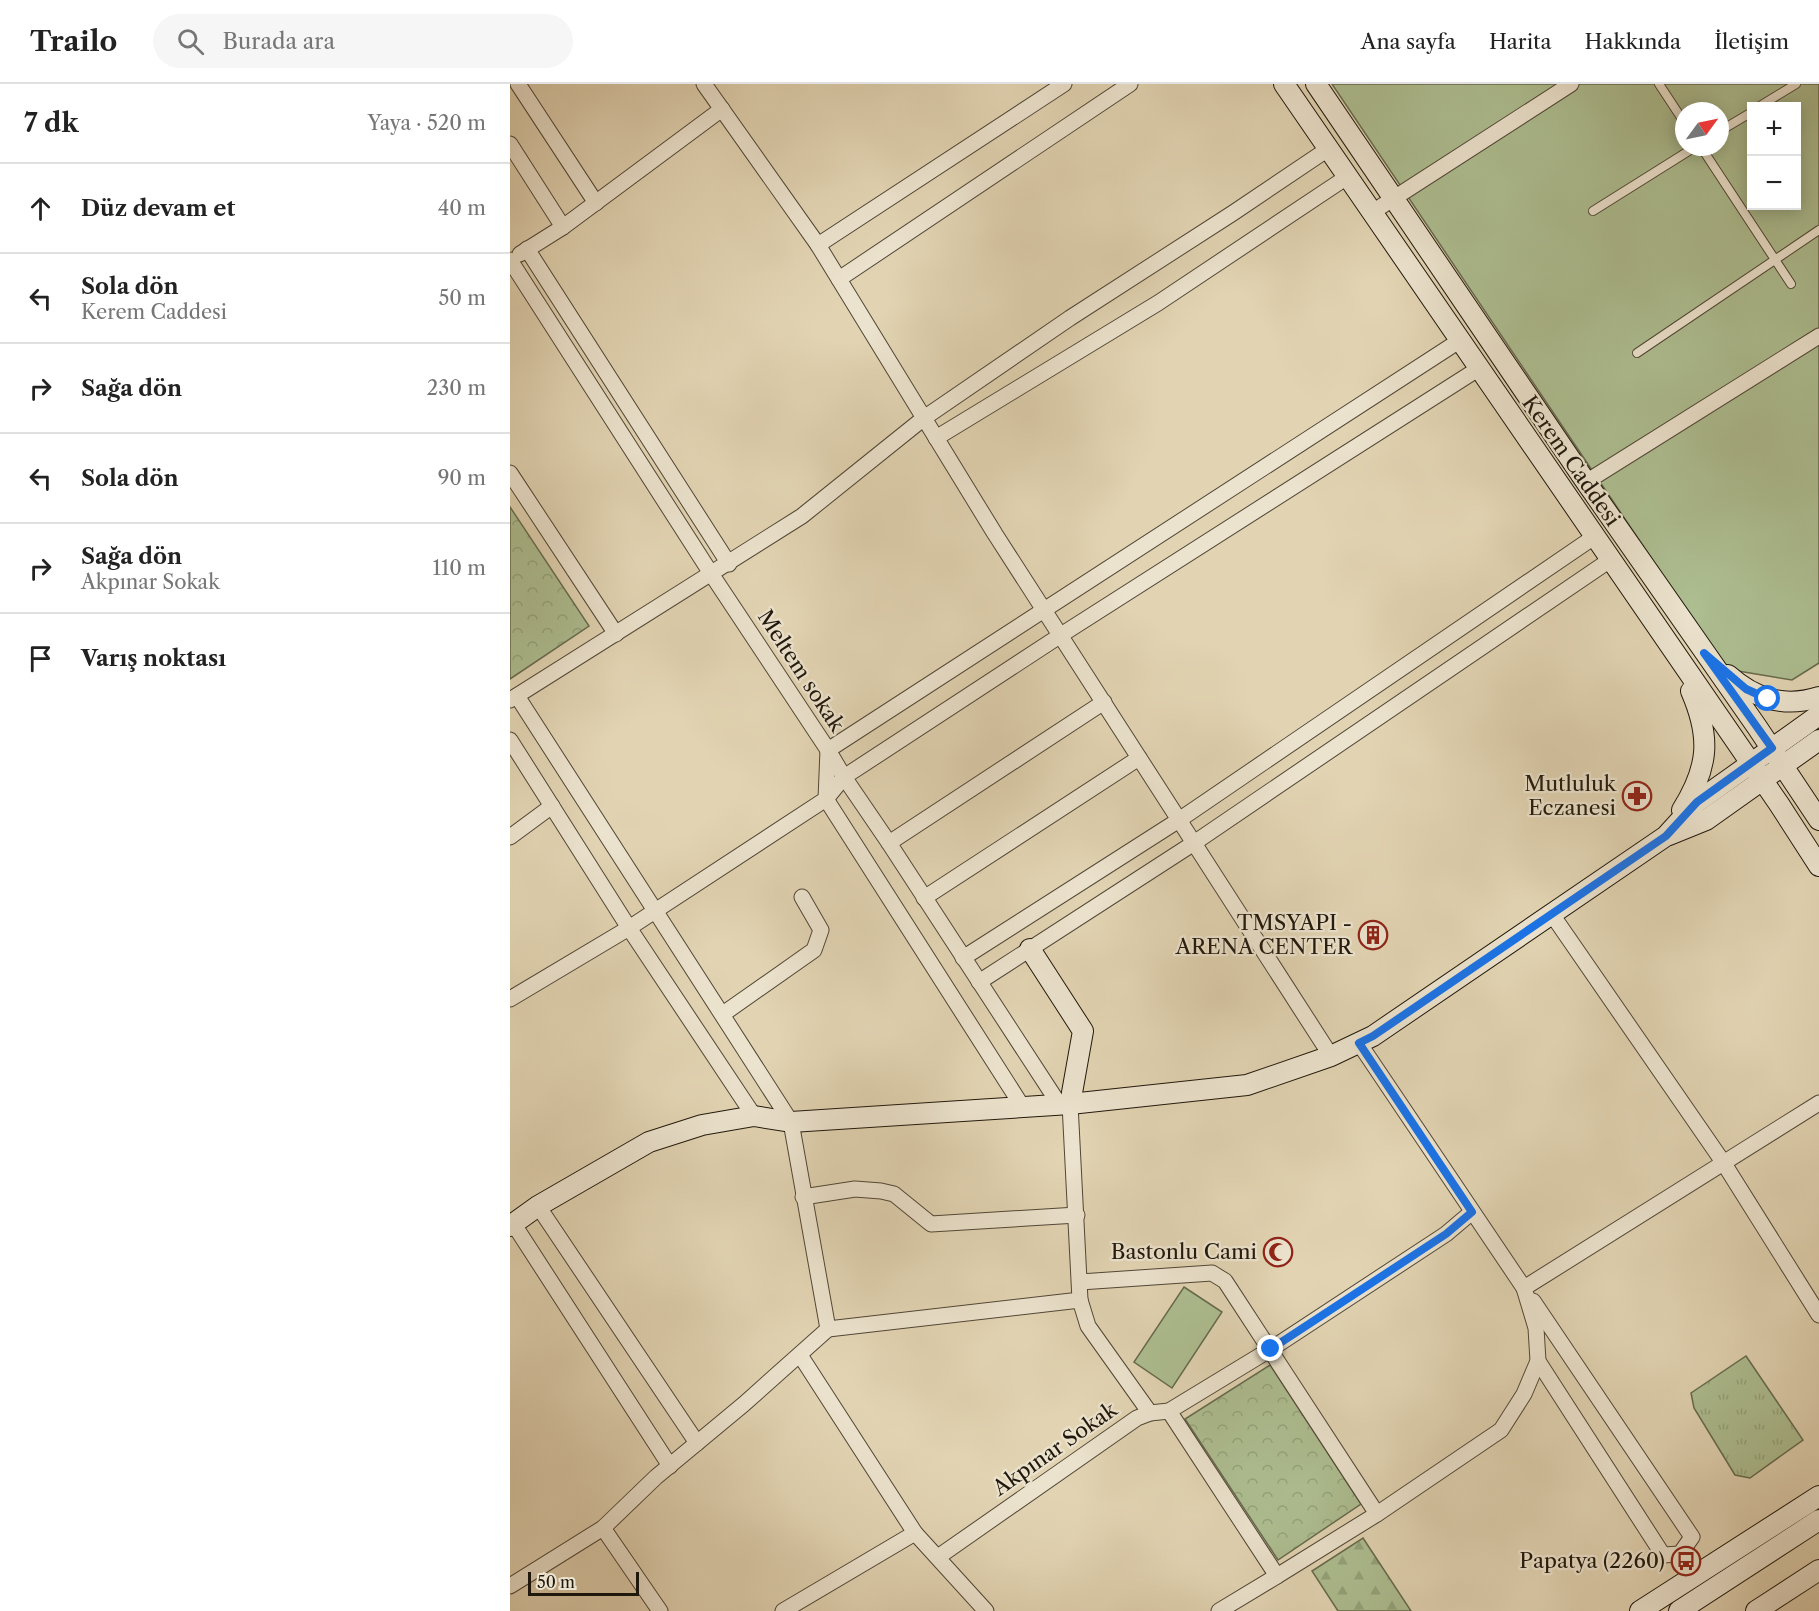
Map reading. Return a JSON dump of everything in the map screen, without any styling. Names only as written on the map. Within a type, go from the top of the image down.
[{"type":"street","points":[[518,84],[596,203]]},
{"type":"street","points":[[704,84],[818,245],[1044,609],[1331,1056]]},
{"type":"street","points":[[818,245],[1064,84]]},
{"type":"street","points":[[839,279],[1130,84]]},
{"type":"street","name":"Kerem Caddesi","points":[[1284,84],[1751,763],[1819,866]]},
{"type":"street","name":"Kerem Caddesi","points":[[1316,84],[1586,482],[1772,748],[1819,820]]},
{"type":"street","points":[[1371,213],[1571,84]]},
{"type":"street","points":[[510,260],[563,227],[722,109]]},
{"type":"street","points":[[510,144],[563,227]]},
{"type":"street","points":[[828,1329],[791,1122],[655,909],[513,698],[712,575],[802,516],[924,418],[1070,318],[1328,149]]},
{"type":"street","points":[[936,438],[1158,303],[1347,177]]},
{"type":"street","points":[[527,249],[729,564]]},
{"type":"street","name":"Meltem sokak","points":[[510,260],[844,777],[979,982],[1064,1104]]},
{"type":"street","points":[[1586,482],[1819,336]]},
{"type":"street","points":[[1022,1106],[826,799],[828,750],[1459,341]]},
{"type":"street","points":[[510,999],[629,928],[826,799],[844,777],[1061,634],[1478,369]]},
{"type":"street","points":[[510,473],[616,634]]},
{"type":"street","points":[[963,958],[1179,820],[1594,537]]},
{"type":"street","points":[[979,982],[1194,843],[1610,560]]},
{"type":"street","points":[[1704,653],[1732,679],[1756,695],[1787,702],[1819,697]]},
{"type":"street","points":[[1666,836],[1696,785],[1705,737],[1700,713],[1676,656]]},
{"type":"street","points":[[889,843],[1104,702]]},
{"type":"street","points":[[1666,836],[1697,802],[1819,715]]},
{"type":"street","points":[[510,740],[629,928],[754,1116]]},
{"type":"street","points":[[670,1466],[511,1223],[649,1142],[702,1125],[754,1116],[791,1122],[1064,1104],[1247,1085],[1331,1056],[1373,1036],[1666,836],[1706,820],[1819,740]]},
{"type":"street","points":[[924,898],[1139,758]]},
{"type":"street","points":[[510,837],[552,806]]},
{"type":"street","points":[[723,1014],[814,950],[821,930],[802,897]]},
{"type":"street","points":[[1551,913],[1723,1162],[1819,1315]]},
{"type":"street","points":[[1030,949],[1083,1032],[1064,1104],[1077,1215],[1080,1300],[1088,1326],[1150,1413]]},
{"type":"street","points":[[1359,1043],[1692,1537],[1680,1554],[1663,1556],[1538,1361]]},
{"type":"street","points":[[1524,1288],[1819,1103]]},
{"type":"street","points":[[803,1197],[855,1189],[881,1191],[894,1194],[931,1224],[1077,1215]]},
{"type":"street","points":[[538,1206],[697,1443]]},
{"type":"street","name":"Akpınar Sokak","points":[[938,1557],[1137,1418],[1150,1413],[1169,1411],[1271,1349],[1446,1234],[1472,1212]]},
{"type":"street","points":[[1080,1282],[1212,1273],[1225,1281],[1377,1514]]},
{"type":"street","points":[[1219,1611],[1377,1514],[1501,1430],[1524,1394],[1538,1361],[1536,1328],[1524,1288]]},
{"type":"street","points":[[510,1586],[603,1528],[670,1466],[828,1329],[1080,1300]]},
{"type":"street","points":[[800,1354],[915,1533],[986,1611]]},
{"type":"street","points":[[1169,1411],[1277,1576]]},
{"type":"street","points":[[1640,1611],[1819,1496]]},
{"type":"street","points":[[1679,1611],[1819,1520]]},
{"type":"street","points":[[603,1528],[660,1611]]},
{"type":"street","points":[[783,1611],[915,1533]]},
{"type":"street","points":[[1680,1554],[1700,1573]]},
{"type":"street","points":[[1756,1611],[1819,1570]]},
{"type":"lane","points":[[1659,84],[1675,108]]},
{"type":"lane","points":[[1767,102],[1796,84]]},
{"type":"lane","points":[[1729,126],[1747,115]]},
{"type":"lane","points":[[1593,211],[1681,156]]},
{"type":"lane","points":[[1707,156],[1791,284]]},
{"type":"lane","points":[[1637,352],[1819,230]]},
{"type":"green space","points":[[1332,84],[1819,84],[1819,663],[1792,680],[1726,669]]},
{"type":"green space","points":[[510,507],[589,626],[510,679]]},
{"type":"green space","points":[[1184,1287],[1222,1312],[1172,1388],[1134,1362]]},
{"type":"green space","points":[[1746,1356],[1803,1440],[1750,1478],[1735,1475],[1694,1408],[1691,1393]]},
{"type":"green space","points":[[1270,1365],[1361,1504],[1278,1560],[1185,1419]]},
{"type":"green space","points":[[1363,1538],[1411,1611],[1338,1611],[1312,1571]]},
{"type":"place","name":"Mutluluk Eczanesi","points":[[1637,796]]},
{"type":"place","name":"TMSYAPI - ARENA CENTER","points":[[1373,935]]},
{"type":"place","name":"Bastonlu Cami","points":[[1278,1252]]},
{"type":"place","name":"Papatya (2260)","points":[[1686,1561]]},
{"type":"route","points":[[1271,1349],[1446,1234],[1472,1212],[1359,1043],[1373,1036],[1666,836],[1697,802],[1772,748],[1704,653],[1732,679],[1756,695],[1768,699]]}]
